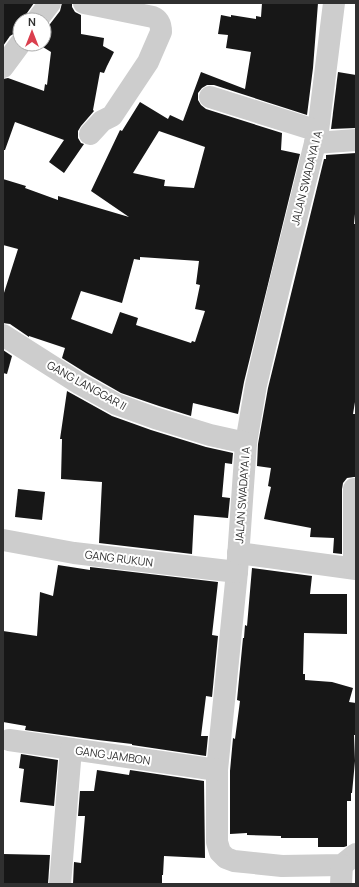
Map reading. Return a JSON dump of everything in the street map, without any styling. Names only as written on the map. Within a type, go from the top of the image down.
[{"type":"street","points":[[44,12],[50,3]]},
{"type":"street","points":[[84,3],[153,17],[159,21],[161,28],[161,32],[148,62],[112,116],[102,121],[90,134]]},
{"type":"street","name":"JALAN SWADAYA I A","points":[[334,3],[317,137],[258,378],[246,443],[237,563],[217,770],[217,842],[220,852],[226,858],[234,861],[282,866],[346,868]]},
{"type":"street","points":[[3,67],[14,52]]},
{"type":"street","points":[[210,96],[317,137],[356,140]]},
{"type":"street","name":"GANG LANGGAR II","points":[[3,335],[80,384],[116,404],[155,418],[246,443]]},
{"type":"street","points":[[354,489],[355,568]]},
{"type":"street","name":"GANG RUKUN","points":[[3,540],[74,553],[237,563],[355,568]]},
{"type":"street","name":"GANG JAMBON","points":[[9,740],[217,770]]},
{"type":"street","points":[[60,884],[71,749]]},
{"type":"building","points":[[3,3],[34,3],[28,12],[12,12],[12,35],[3,46]]},
{"type":"building","points":[[62,3],[72,3],[72,7],[75,12],[81,15],[81,34],[104,38],[103,46],[114,52],[104,73],[100,72],[94,111],[78,131],[78,138],[81,143],[84,144],[64,173],[49,162],[64,140],[15,122],[5,150],[3,150],[3,79],[8,78],[44,91],[45,84],[47,85],[52,52],[52,21],[60,11]]},
{"type":"building","points":[[262,3],[318,3],[313,68],[307,115],[214,85],[207,85],[198,93],[198,100],[206,109],[282,133],[281,150],[300,154],[244,382],[238,414],[193,403],[191,416],[121,393],[62,358],[65,348],[29,337],[10,324],[3,323],[3,296],[18,249],[3,245],[3,179],[26,186],[25,188],[58,200],[58,196],[129,217],[91,191],[120,130],[122,131],[140,102],[168,119],[170,115],[183,121],[201,72],[245,89],[251,52],[226,48],[228,35],[218,34],[221,15],[256,19],[256,16],[261,17]],"holes":[[[159,131],[205,147],[194,188],[164,186],[165,180],[133,173]],[[140,257],[199,261],[196,284],[200,285],[195,309],[205,311],[195,342],[192,341],[191,343],[136,325],[138,318],[120,312],[112,334],[71,319],[81,291],[122,303],[134,259],[140,260]]]},
{"type":"building","points":[[338,72],[356,75],[356,128],[331,129]]},
{"type":"building","points":[[356,153],[356,204],[354,224],[356,224],[356,396],[353,414],[356,414],[356,477],[347,478],[343,483],[342,554],[333,553],[334,538],[310,537],[311,528],[264,519],[271,487],[268,486],[271,468],[257,466],[258,444],[268,388],[324,159],[326,159],[326,155]]},
{"type":"building","points":[[3,350],[12,356],[7,374],[3,373]]},
{"type":"building","points":[[67,391],[112,416],[206,447],[233,453],[232,464],[225,463],[222,497],[230,498],[228,518],[194,515],[192,554],[99,543],[102,482],[61,479],[62,439],[60,439]]},
{"type":"building","points":[[18,489],[45,492],[42,520],[15,517]]},
{"type":"building","points":[[58,565],[90,570],[90,567],[218,582],[212,635],[218,636],[212,697],[206,696],[201,736],[208,736],[206,756],[132,744],[25,730],[26,726],[3,722],[3,631],[37,636],[40,592],[53,596]]},
{"type":"building","points":[[252,568],[312,576],[310,594],[347,594],[347,634],[304,633],[303,674],[305,674],[305,680],[332,682],[353,688],[349,702],[356,703],[356,735],[354,735],[355,761],[351,801],[347,801],[347,846],[318,847],[318,838],[281,838],[281,836],[247,835],[247,833],[230,834],[230,771],[233,738],[235,739],[240,701],[237,700],[243,638],[245,625],[247,626]]},
{"type":"building","points":[[21,754],[58,760],[54,806],[20,802],[24,769],[19,768]]},
{"type":"building","points":[[97,770],[129,775],[130,770],[204,781],[205,858],[164,856],[162,884],[73,884],[74,862],[81,863],[85,816],[78,816],[80,791],[94,791]]},
{"type":"building","points":[[3,854],[50,855],[48,884],[3,884]]}]
